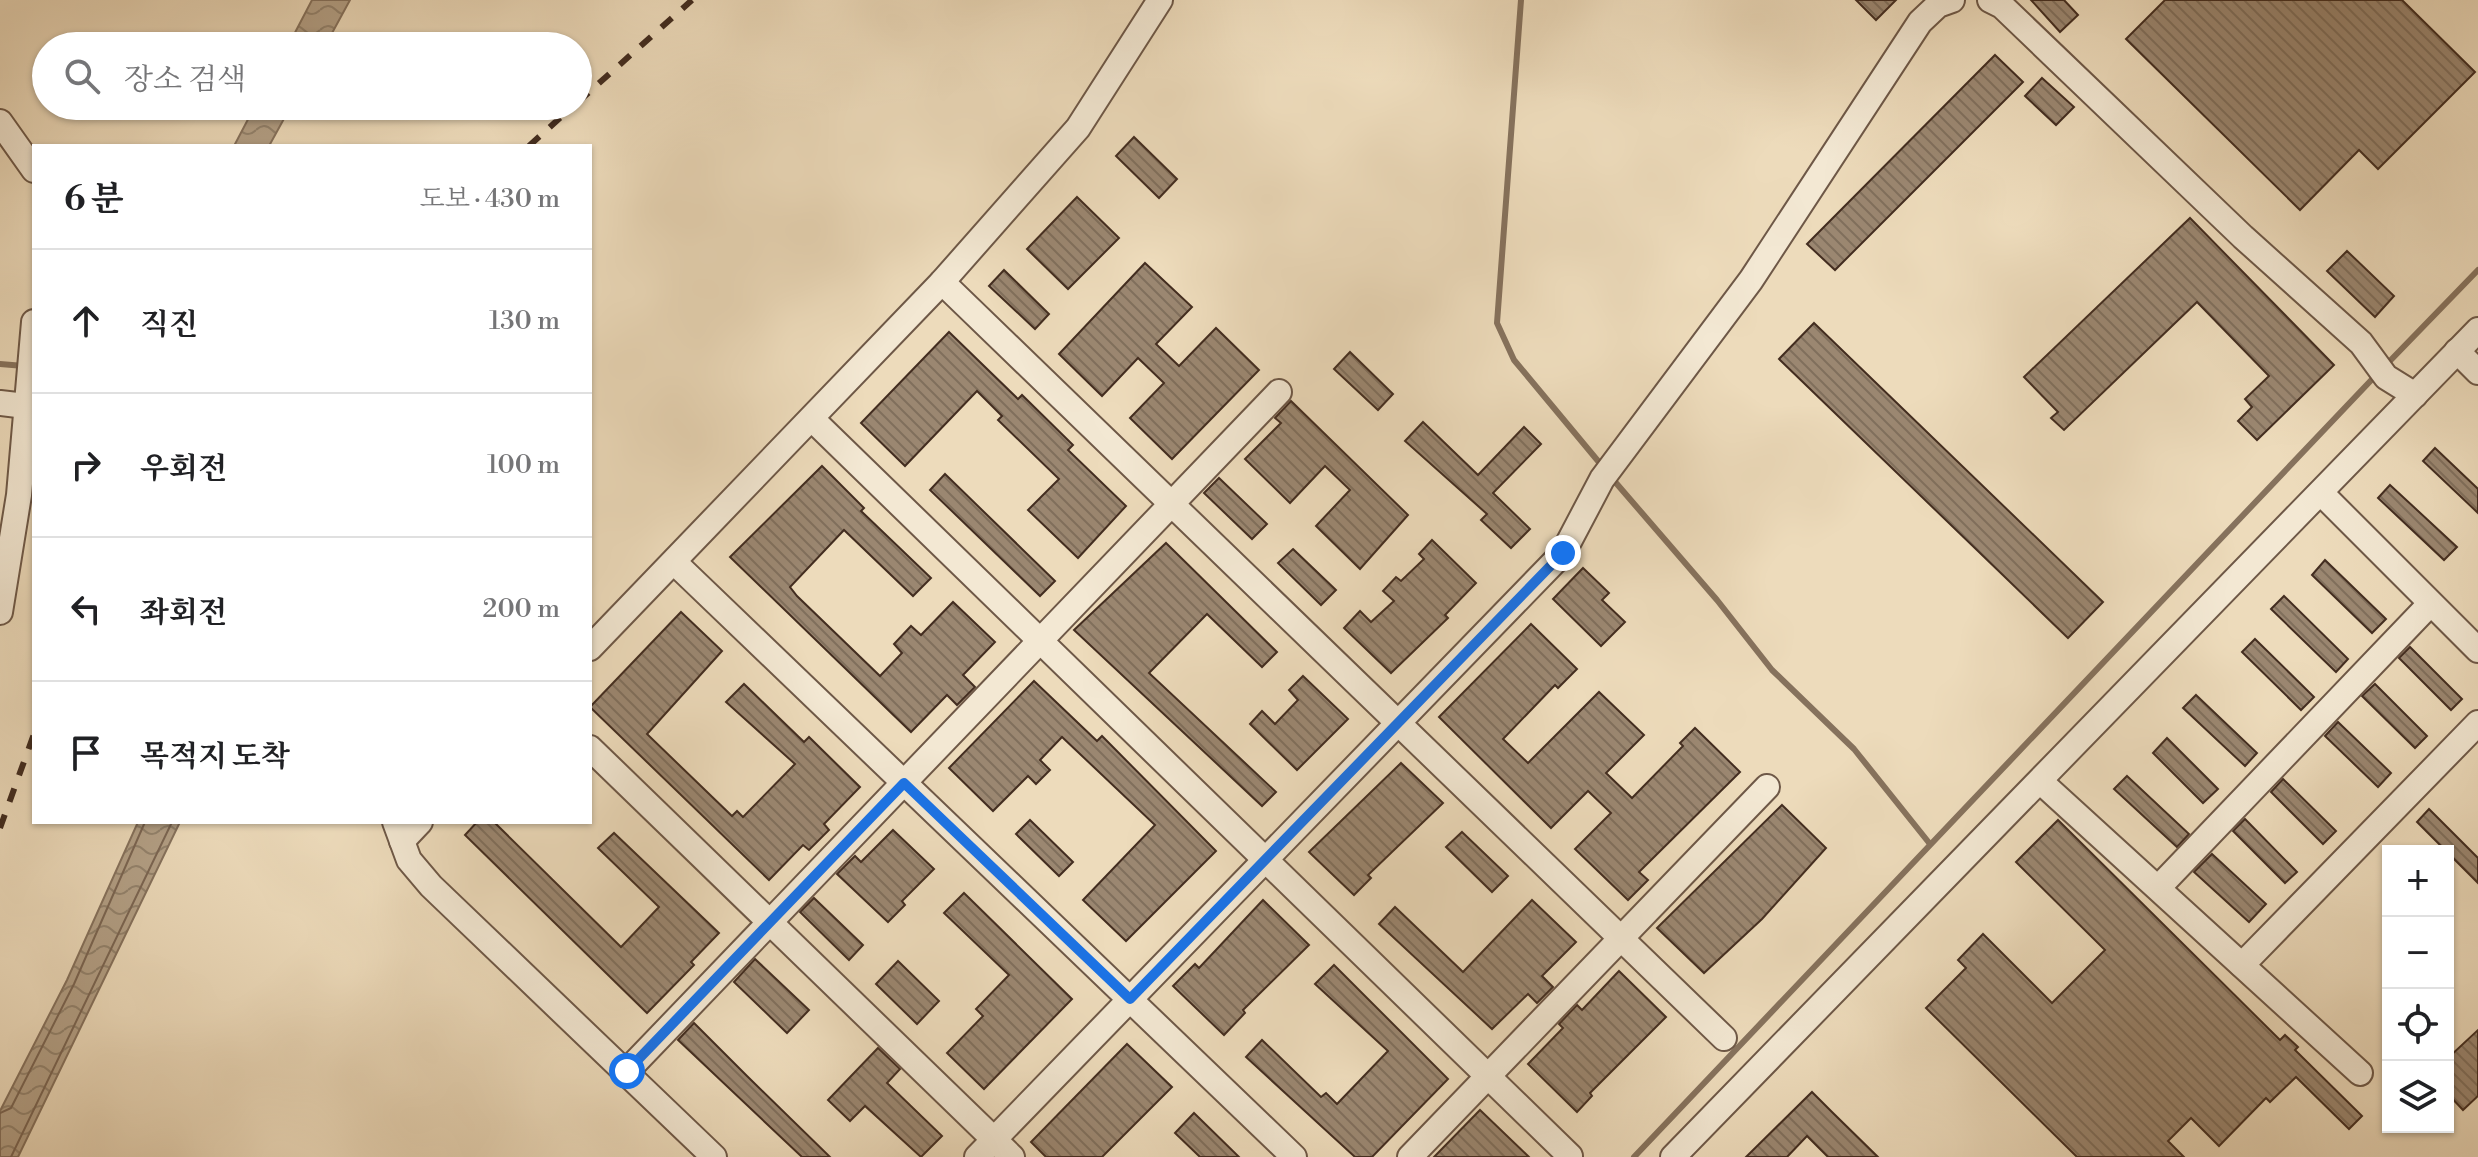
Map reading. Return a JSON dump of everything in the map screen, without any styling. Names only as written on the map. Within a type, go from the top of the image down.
[{"type":"street","points":[[592,646],[942,282],[1078,128],[1160,0]]},
{"type":"street","points":[[977,1157],[1563,553],[1608,472],[1751,280],[1920,22],[1938,5],[1952,0]]},
{"type":"street","points":[[1990,0],[2002,6],[2243,237],[2361,343],[2380,370],[2415,395]]},
{"type":"street","points":[[0,122],[32,167]]},
{"type":"street","points":[[942,282],[1724,1038]]},
{"type":"street","points":[[1673,1157],[2478,330]]},
{"type":"street","points":[[2457,351],[2478,372]]},
{"type":"street","points":[[0,612],[19,495],[32,357]]},
{"type":"street","points":[[627,1071],[1279,392]]},
{"type":"street","points":[[0,403],[30,399]]},
{"type":"street","points":[[812,419],[1570,1156]]},
{"type":"street","points":[[2321,493],[2478,650]]},
{"type":"street","points":[[674,562],[1294,1157]]},
{"type":"street","points":[[2159,887],[2430,604]]},
{"type":"street","points":[[2242,965],[2478,723]]},
{"type":"street","points":[[592,750],[1012,1157]]},
{"type":"street","points":[[2041,782],[2360,1073]]},
{"type":"street","points":[[1410,1157],[1767,787]]},
{"type":"street","points":[[398,831],[409,860],[431,886],[714,1157]]},
{"type":"water","points":[[312,0],[350,0],[333,32],[295,32]]},
{"type":"water","points":[[248,120],[283,120],[270,144],[235,144]]},
{"type":"water","points":[[137,824],[179,824],[18,1157],[0,1157],[0,1111],[67,980]]},
{"type":"building","points":[[1856,0],[1896,0],[1876,20]]},
{"type":"building","points":[[2031,0],[2064,0],[2078,15],[2060,32]]},
{"type":"building","points":[[2165,0],[2402,0],[2475,72],[2378,169],[2359,150],[2300,210],[2126,39]]},
{"type":"building","points":[[1995,55],[2023,82],[1835,270],[1807,244]]},
{"type":"building","points":[[2042,78],[2074,107],[2056,125],[2025,96]]},
{"type":"building","points":[[1134,137],[1177,179],[1159,198],[1116,156]]},
{"type":"building","points":[[1077,197],[1119,238],[1068,289],[1027,249]]},
{"type":"building","points":[[2190,218],[2334,365],[2257,440],[2238,421],[2252,407],[2245,399],[2269,376],[2197,302],[2064,430],[2051,418],[2058,412],[2024,377]]},
{"type":"building","points":[[2347,251],[2394,296],[2375,317],[2327,271]]},
{"type":"building","points":[[1145,263],[1192,307],[1156,344],[1179,366],[1216,328],[1259,370],[1172,459],[1130,418],[1164,383],[1138,358],[1102,396],[1059,354]]},
{"type":"building","points":[[1004,270],[1049,314],[1035,329],[989,286]]},
{"type":"building","points":[[1814,323],[2103,602],[2068,638],[1779,359]]},
{"type":"building","points":[[949,332],[1018,399],[1022,395],[1073,445],[1068,450],[1126,506],[1078,558],[1028,510],[1059,479],[998,420],[1002,416],[977,391],[905,466],[861,423]]},
{"type":"building","points":[[1350,352],[1393,394],[1378,410],[1334,369]]},
{"type":"building","points":[[1291,401],[1408,515],[1360,569],[1316,526],[1350,490],[1325,466],[1290,503],[1245,459],[1281,423],[1275,418]]},
{"type":"building","points":[[1423,422],[1478,475],[1524,427],[1541,444],[1493,493],[1530,529],[1511,548],[1481,520],[1487,514],[1405,441]]},
{"type":"building","points":[[2435,448],[2478,489],[2478,513],[2423,461]]},
{"type":"building","points":[[822,466],[864,508],[861,511],[931,578],[913,596],[844,530],[790,587],[797,596],[880,676],[902,653],[894,644],[911,626],[921,635],[953,602],[995,642],[963,675],[975,687],[957,705],[947,695],[911,732],[730,557]]},
{"type":"building","points":[[945,474],[1055,581],[1040,596],[930,490]]},
{"type":"building","points":[[1219,478],[1267,524],[1252,539],[1204,493]]},
{"type":"building","points":[[2390,485],[2457,547],[2444,560],[2378,498]]},
{"type":"building","points":[[1432,540],[1476,583],[1445,615],[1448,618],[1391,673],[1344,628],[1360,611],[1371,622],[1394,601],[1383,591],[1396,577],[1401,581],[1424,559],[1419,554]]},
{"type":"building","points":[[1166,543],[1277,652],[1262,667],[1207,614],[1149,673],[1276,792],[1262,806],[1074,630]]},
{"type":"building","points":[[1293,549],[1336,590],[1321,605],[1278,563]]},
{"type":"building","points":[[2325,560],[2386,619],[2372,633],[2312,575]]},
{"type":"building","points":[[1583,568],[1609,593],[1602,600],[1625,622],[1601,646],[1553,599]]},
{"type":"building","points":[[2284,596],[2348,659],[2336,672],[2271,609]]},
{"type":"building","points":[[681,612],[722,651],[647,734],[732,816],[737,811],[743,817],[795,764],[726,702],[744,684],[804,742],[809,737],[860,787],[824,824],[829,830],[809,850],[803,845],[769,880],[592,709],[592,705]]},
{"type":"building","points":[[1531,624],[1577,669],[1558,688],[1555,685],[1503,739],[1528,763],[1599,692],[1644,735],[1606,773],[1632,798],[1683,746],[1680,743],[1695,728],[1740,772],[1639,872],[1648,880],[1628,900],[1575,849],[1611,813],[1588,791],[1551,828],[1439,717]]},
{"type":"building","points":[[2255,639],[2314,697],[2301,710],[2242,652]]},
{"type":"building","points":[[2410,647],[2462,699],[2451,710],[2399,658]]},
{"type":"building","points":[[1303,676],[1348,719],[1297,770],[1250,724],[1262,711],[1275,724],[1298,700],[1289,690]]},
{"type":"building","points":[[1034,681],[1097,741],[1102,736],[1216,851],[1126,941],[1083,900],[1155,825],[1062,737],[1040,760],[1050,770],[1036,784],[1028,776],[993,811],[949,768]]},
{"type":"building","points":[[2375,684],[2427,736],[2415,748],[2362,696]]},
{"type":"building","points":[[2196,695],[2257,753],[2245,766],[2183,708]]},
{"type":"building","points":[[2338,722],[2391,773],[2378,787],[2325,736]]},
{"type":"building","points":[[2167,738],[2218,789],[2203,803],[2153,753]]},
{"type":"building","points":[[1401,763],[1443,803],[1368,875],[1371,878],[1354,895],[1309,852]]},
{"type":"building","points":[[2127,776],[2189,834],[2177,847],[2114,789]]},
{"type":"building","points":[[2283,779],[2336,831],[2323,844],[2271,792]]},
{"type":"building","points":[[1782,805],[1826,848],[1762,919],[1704,973],[1657,928]]},
{"type":"building","points":[[2429,809],[2478,858],[2478,883],[2454,859],[2454,845],[2440,845],[2417,822]]},
{"type":"building","points":[[2245,819],[2297,872],[2285,883],[2233,831]]},
{"type":"building","points":[[1030,820],[1073,862],[1059,876],[1016,834]]},
{"type":"building","points":[[2058,820],[2280,1040],[2285,1035],[2298,1047],[2295,1050],[2362,1116],[2349,1129],[2296,1077],[2270,1102],[2266,1098],[2219,1146],[2191,1118],[2168,1141],[2184,1157],[2077,1157],[1926,1008],[1966,968],[1958,960],[1983,934],[2052,1003],[2105,950],[2016,862]]},
{"type":"building","points":[[475,824],[496,824],[621,947],[659,907],[598,848],[614,833],[719,933],[691,962],[694,965],[647,1013],[465,835]]},
{"type":"building","points":[[893,830],[934,869],[902,901],[905,905],[888,922],[837,874],[855,856],[861,862]]},
{"type":"building","points":[[1462,832],[1508,876],[1492,892],[1446,847]]},
{"type":"building","points":[[2212,854],[2266,904],[2249,922],[2194,872]]},
{"type":"building","points":[[964,893],[1072,999],[984,1089],[947,1053],[983,1016],[976,1009],[1009,975],[944,913]]},
{"type":"building","points":[[814,898],[863,945],[849,960],[800,912]]},
{"type":"building","points":[[1263,900],[1309,945],[1243,1010],[1245,1013],[1224,1035],[1173,986],[1195,964],[1199,968]]},
{"type":"building","points":[[1532,900],[1576,942],[1542,976],[1553,987],[1537,1003],[1528,994],[1492,1029],[1379,924],[1395,907],[1463,972]]},
{"type":"building","points":[[755,959],[809,1010],[787,1033],[734,982]]},
{"type":"building","points":[[898,961],[939,1001],[917,1024],[876,984]]},
{"type":"building","points":[[1334,965],[1448,1079],[1372,1157],[1355,1157],[1246,1057],[1262,1040],[1321,1097],[1326,1093],[1337,1104],[1388,1051],[1315,984]]},
{"type":"building","points":[[1619,971],[1666,1017],[1590,1093],[1592,1096],[1577,1112],[1528,1064],[1563,1028],[1559,1024],[1577,1005],[1582,1010]]},
{"type":"building","points":[[694,1023],[830,1157],[802,1157],[678,1040]]},
{"type":"building","points":[[2478,1030],[2478,1096],[2463,1110],[2454,1100],[2454,1052]]},
{"type":"building","points":[[1127,1044],[1172,1087],[1102,1157],[1046,1157],[1031,1142]]},
{"type":"building","points":[[878,1048],[900,1069],[887,1083],[942,1136],[921,1157],[865,1106],[850,1121],[828,1100]]},
{"type":"building","points":[[1812,1092],[1878,1157],[1828,1157],[1807,1136],[1787,1157],[1746,1157]]},
{"type":"building","points":[[1480,1110],[1529,1157],[1434,1157]]},
{"type":"building","points":[[1194,1113],[1239,1157],[1200,1157],[1175,1133]]},
{"type":"waterway","points":[[1521,0],[1497,323],[1514,360],[1603,467]]},
{"type":"waterway","points":[[2386,365],[2478,270]]},
{"type":"waterway","points":[[0,364],[24,366]]},
{"type":"waterway","points":[[1634,1157],[2378,373]]},
{"type":"waterway","points":[[1610,476],[1717,600],[1772,670],[1854,749],[1930,844]]},
{"type":"railway","points":[[592,89],[692,0]]},
{"type":"railway","points":[[531,144],[558,120]]},
{"type":"railway","points":[[0,828],[32,740]]},
{"type":"route","points":[[627,1071],[904,783],[1130,999],[1563,553]]}]
